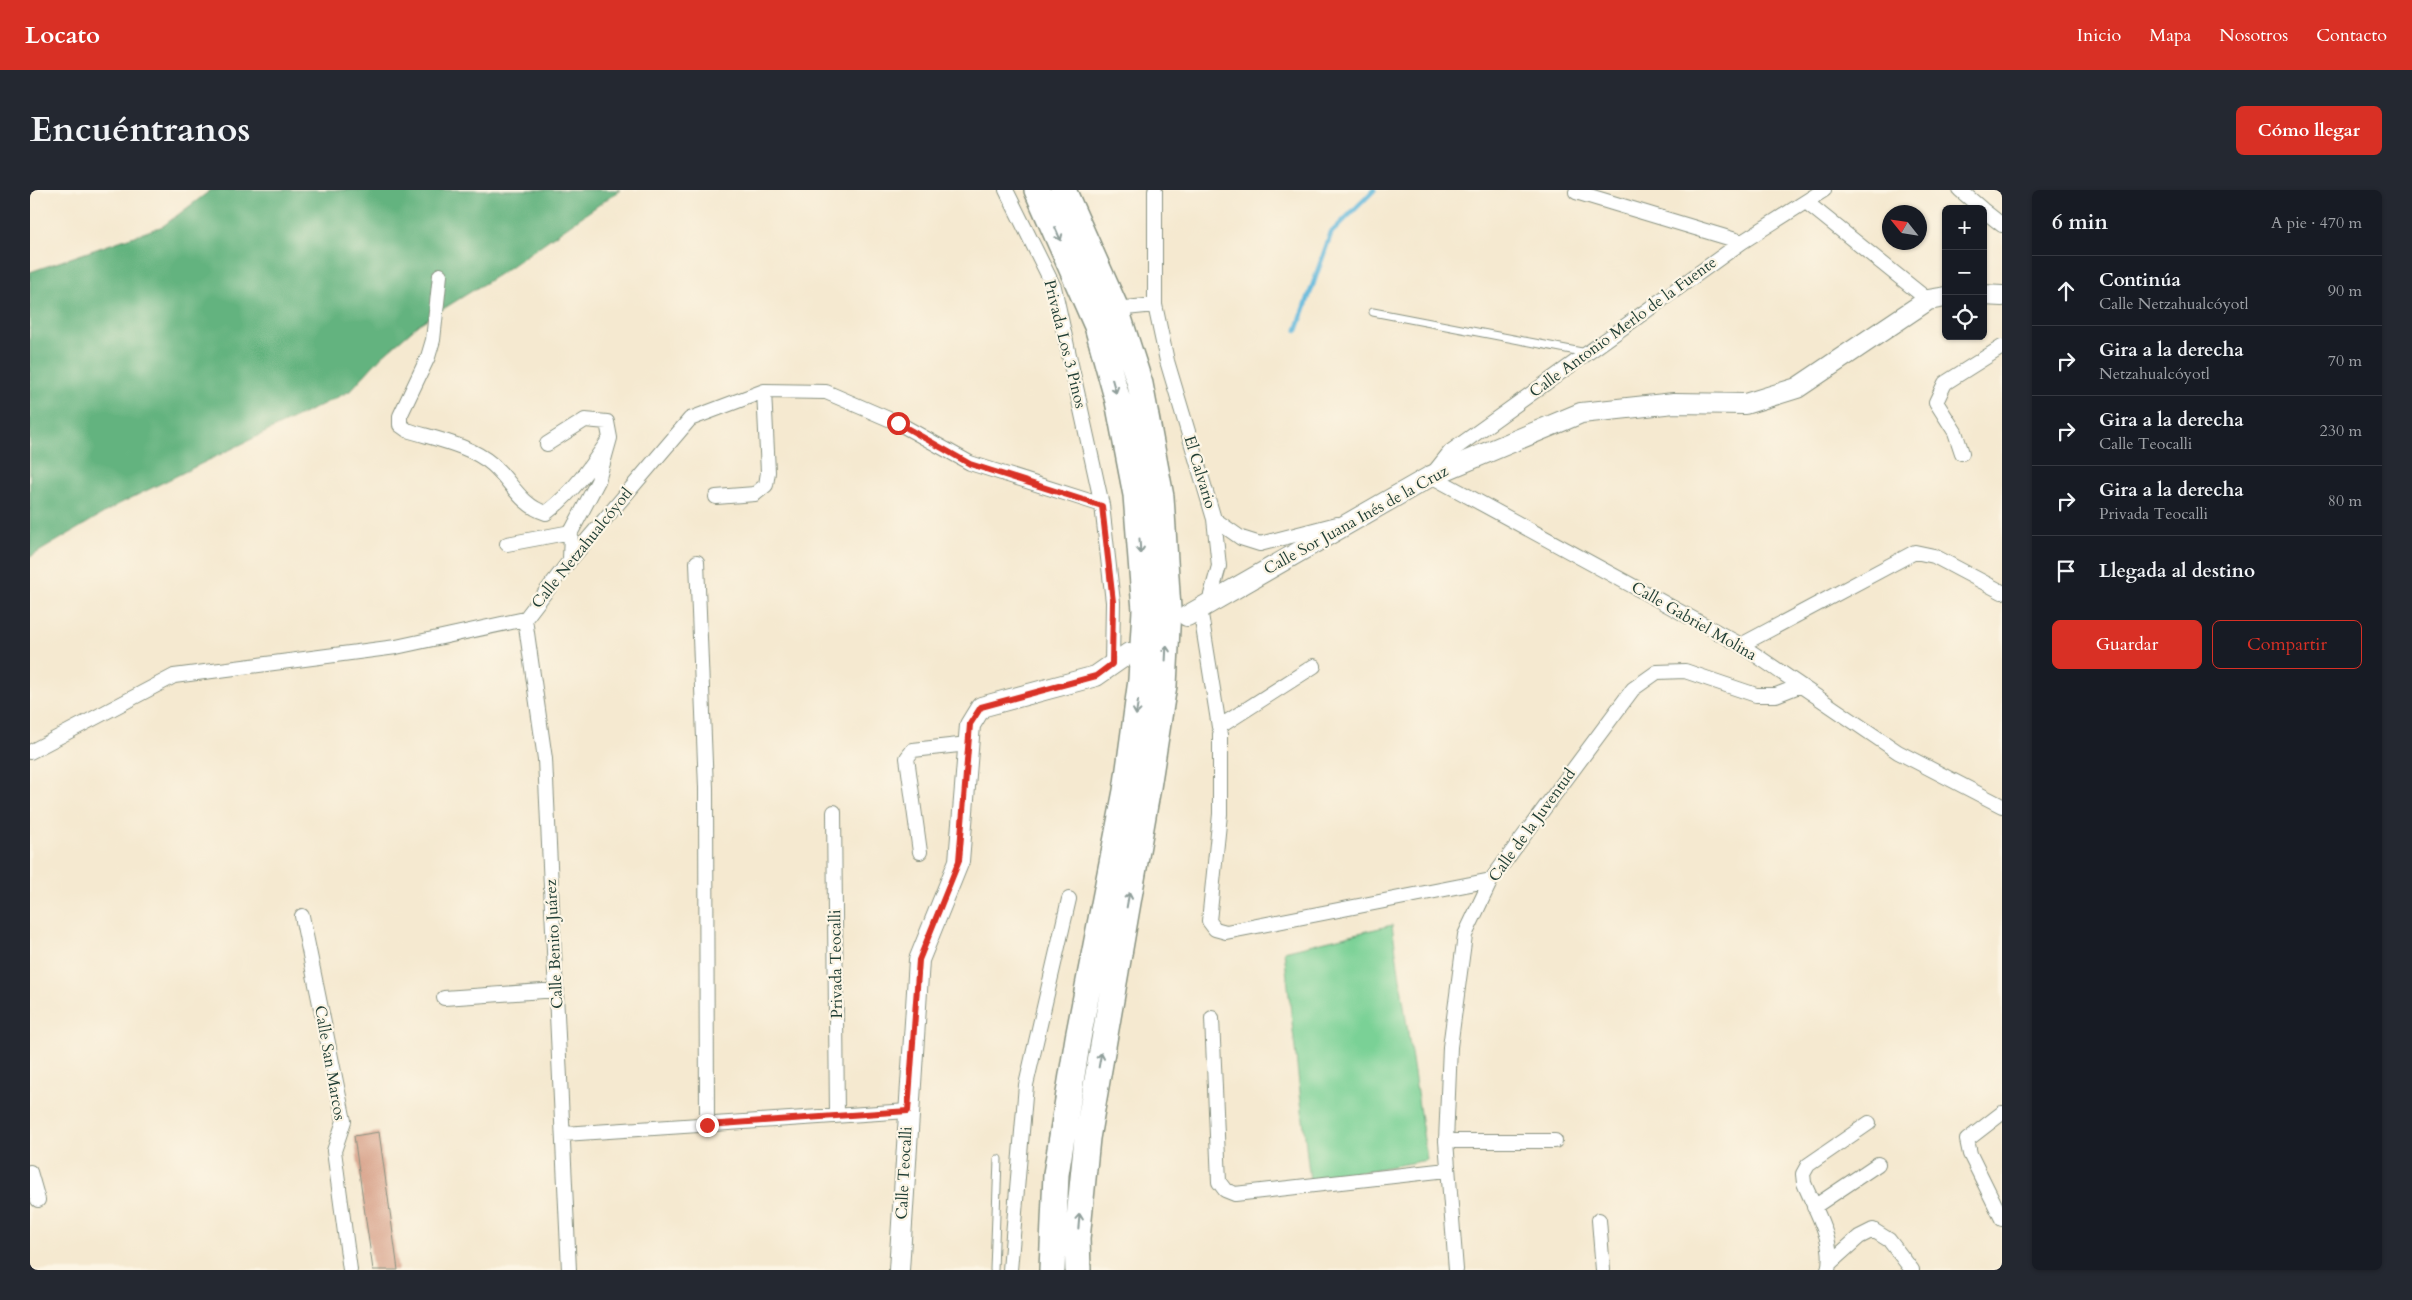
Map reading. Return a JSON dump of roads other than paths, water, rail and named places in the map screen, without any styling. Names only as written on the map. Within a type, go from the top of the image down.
[{"type":"highway","points":[[1037,190],[1097,326],[1118,401],[1136,495],[1145,610],[1141,680],[1126,791],[1078,1038],[1056,1174],[1052,1270]]},
{"type":"highway","points":[[1063,190],[1116,309],[1140,384],[1161,497],[1168,618],[1164,685],[1150,777],[1087,1138],[1077,1240],[1078,1270]]},
{"type":"street","name":"Privada Los 3 Pinos","points":[[1006,190],[1054,287],[1102,506],[1113,602],[1112,664]]},
{"type":"street","name":"El Calvario","points":[[1155,190],[1156,305],[1167,361],[1214,519],[1241,538],[1260,544],[1358,518]]},
{"type":"street","points":[[1960,190],[1978,205]]},
{"type":"street","points":[[1576,192],[1742,242]]},
{"type":"street","points":[[1814,194],[1937,299]]},
{"type":"street","name":"Calle Antonio Merlo de la Fuente","points":[[1431,476],[1450,452],[1742,242],[1814,194]]},
{"type":"street","points":[[1987,212],[2002,225]]},
{"type":"street","points":[[440,275],[433,340],[428,357],[400,416],[400,425],[407,430],[474,452],[493,465],[532,510],[546,514],[563,498],[590,466],[610,438]]},
{"type":"street","points":[[1987,295],[2002,296]]},
{"type":"street","name":"Calle Sor Juana Inés de la Cruz","points":[[1198,609],[1431,476],[1581,413],[1674,403],[1745,404],[1797,388],[1937,299]]},
{"type":"street","points":[[1116,309],[1156,305]]},
{"type":"street","points":[[1962,453],[1955,432],[1936,402],[1945,383],[2002,347]]},
{"type":"street","name":"Calle Netzahualcóyotl","points":[[30,752],[174,676],[396,647],[525,619],[570,560],[690,419],[764,390],[826,392],[898,423],[970,464],[1102,506]]},
{"type":"street","points":[[716,497],[755,494],[766,485],[768,472],[764,390]]},
{"type":"street","points":[[547,444],[585,420],[608,422],[610,438],[598,481],[571,532],[570,560]]},
{"type":"street","name":"Calle Gabriel Molina","points":[[1431,476],[1741,645],[1898,752],[2002,806]]},
{"type":"street","points":[[1214,519],[1219,566],[1198,609],[1219,727],[1314,666]]},
{"type":"street","points":[[507,544],[571,532]]},
{"type":"street","points":[[1741,645],[1915,552],[1934,556],[2002,592]]},
{"type":"street","points":[[697,562],[706,788],[707,1125]]},
{"type":"street","name":"Calle Benito Juárez","points":[[525,619],[545,759],[569,1270]]},
{"type":"street","name":"Calle Teocalli","points":[[899,1270],[919,960],[959,861],[970,724],[981,707],[1096,676],[1129,653]]},
{"type":"street","name":"Calle de la Juventud","points":[[1456,1270],[1446,1142],[1450,1046],[1465,935],[1491,880],[1633,689],[1657,672],[1685,670],[1756,696],[1776,695],[1799,686]]},
{"type":"street","points":[[1220,734],[1220,814],[1209,921],[1215,929],[1226,932],[1491,880]]},
{"type":"street","points":[[920,852],[907,758],[913,750],[968,744]]},
{"type":"street","name":"Privada Teocalli","points":[[834,812],[837,1116]]},
{"type":"street","points":[[1010,1270],[1026,1085],[1068,899]]},
{"type":"street","name":"Calle San Marcos","points":[[302,916],[344,1121],[334,1151],[350,1270]]},
{"type":"street","points":[[444,998],[557,990]]},
{"type":"street","points":[[1212,1018],[1219,1182],[1225,1190],[1235,1194],[1447,1170]]},
{"type":"street","points":[[564,1134],[908,1111]]},
{"type":"street","points":[[2002,1113],[1978,1129],[1967,1140],[1970,1154],[2002,1219]]},
{"type":"street","points":[[1829,1267],[1828,1242],[1804,1183],[1803,1174],[1808,1165],[1869,1122]]},
{"type":"street","points":[[1446,1142],[1555,1141]]},
{"type":"street","points":[[1814,1208],[1878,1164]]},
{"type":"street","points":[[30,1172],[38,1200]]},
{"type":"street","points":[[1599,1220],[1603,1270]]},
{"type":"street","points":[[1829,1267],[1859,1237],[1873,1230],[1889,1240],[1912,1270]]},
{"type":"lane","points":[[1372,312],[1587,353]]},
{"type":"lane","points":[[994,1270],[998,1159]]},
{"type":"waterway","points":[[1297,330],[1331,233],[1374,190]]}]
